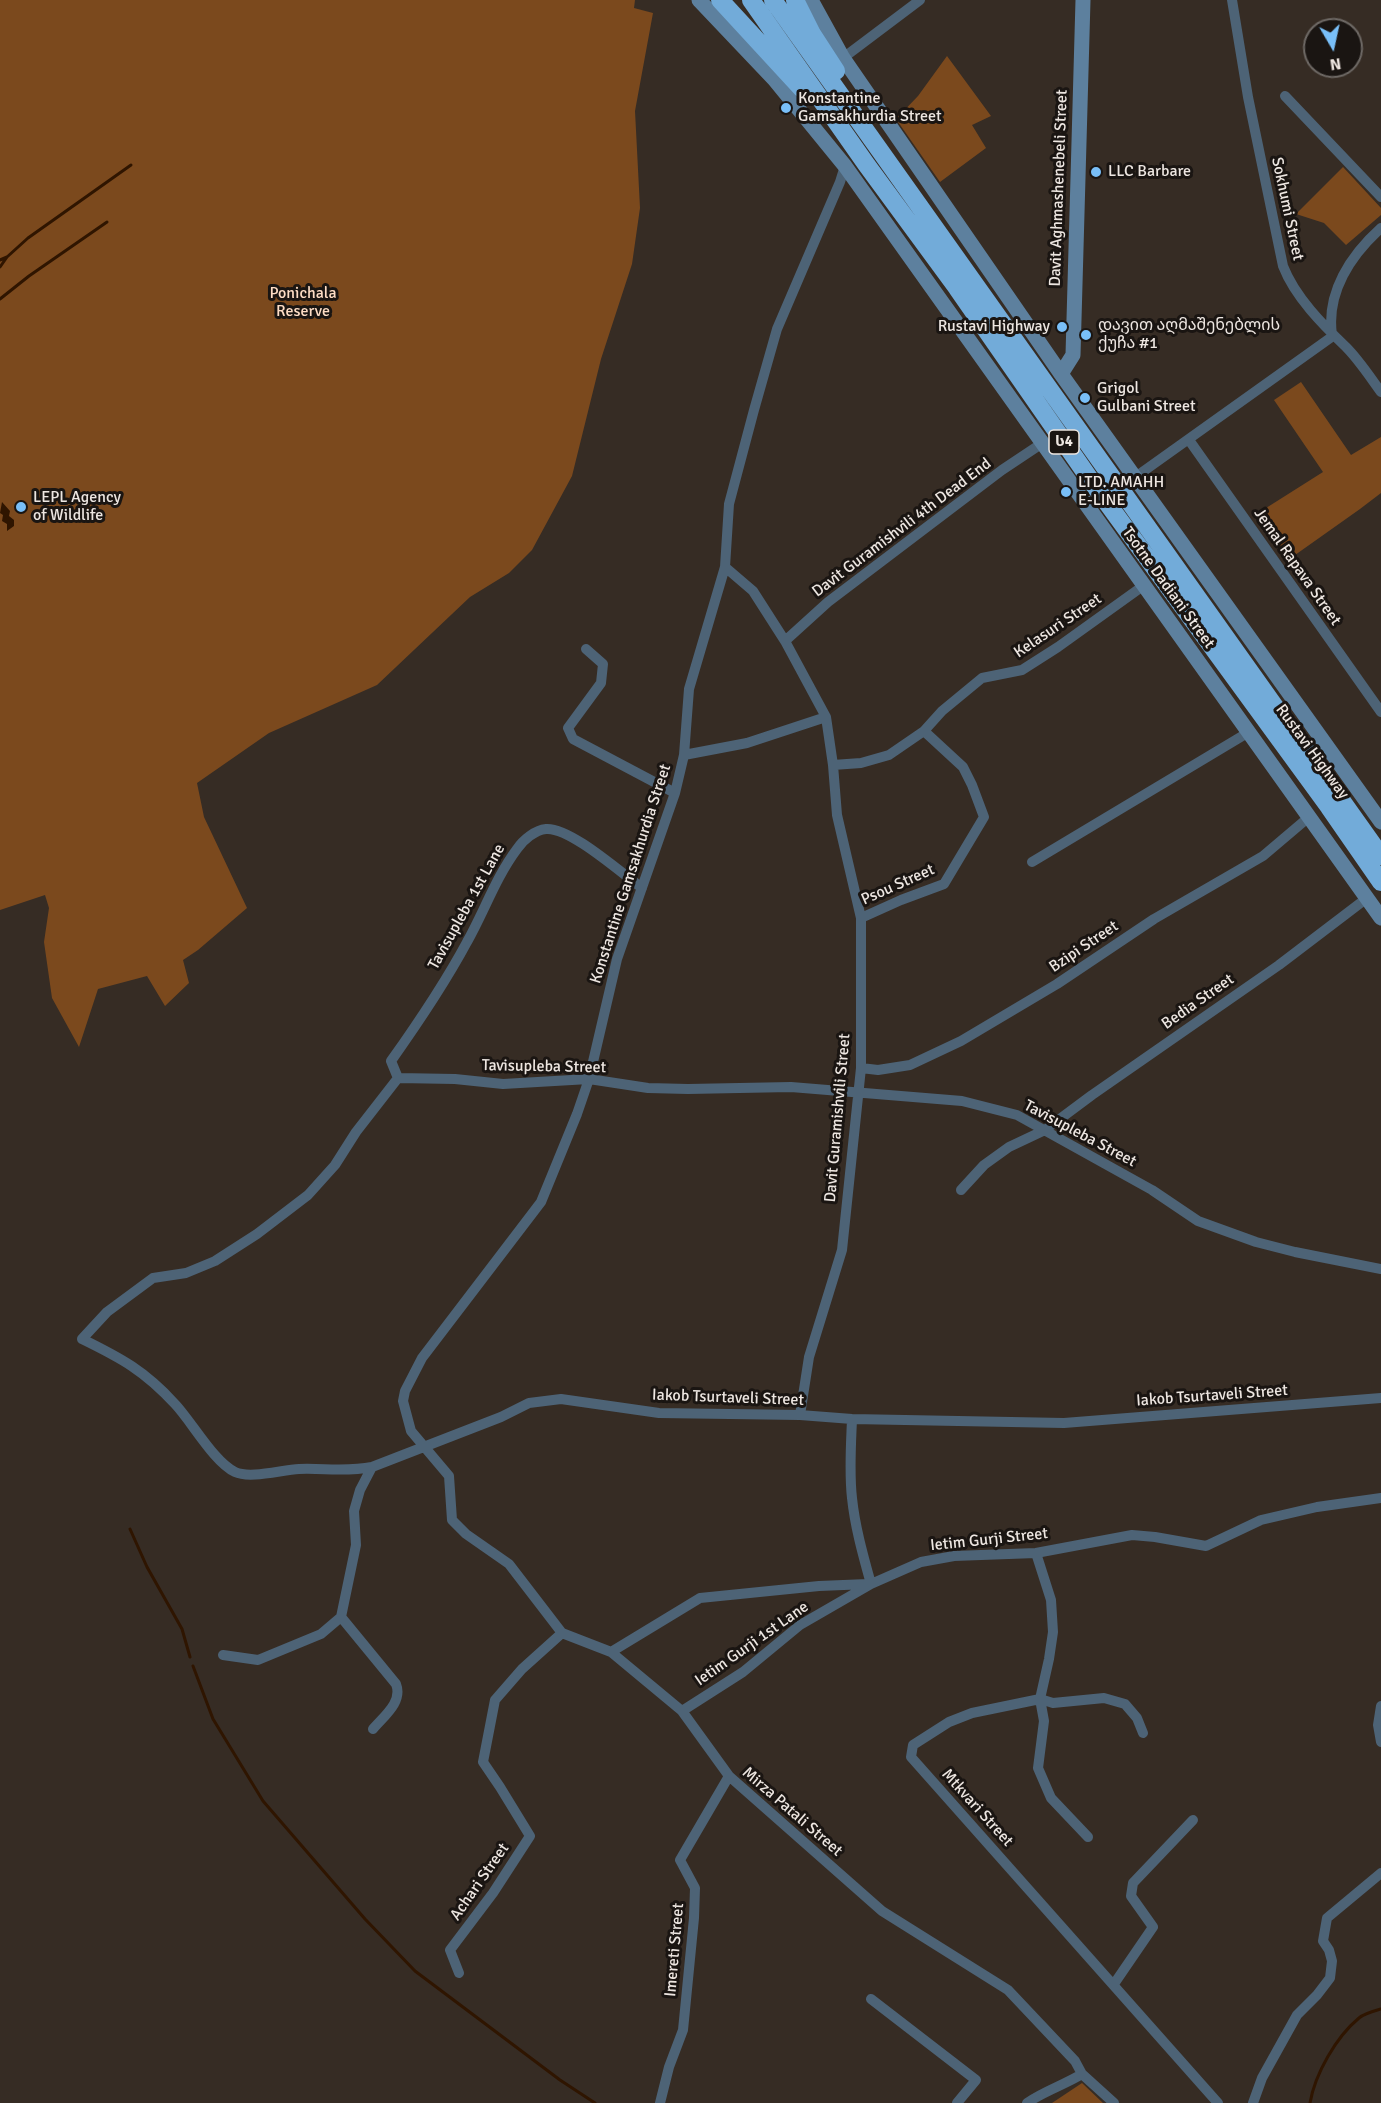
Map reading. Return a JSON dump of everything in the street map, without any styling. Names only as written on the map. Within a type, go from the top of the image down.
[{"type":"highway","points":[[720,0],[781,65],[866,164]]},
{"type":"highway","name":"Rustavi Highway","points":[[751,0],[866,164],[957,288],[1094,485],[1381,882]]},
{"type":"highway","name":"Rustavi Highway","points":[[773,0],[1381,856]]},
{"type":"highway","points":[[795,0],[855,103],[870,136]]},
{"type":"street","name":"Tsotne Dadiani Street","points":[[699,0],[774,79],[845,166],[1381,918]]},
{"type":"street","points":[[811,0],[843,58],[1060,374],[1381,822]]},
{"type":"street","points":[[843,58],[920,0]]},
{"type":"street","name":"Davit Aghmashenebeli Street","points":[[1060,374],[1072,355],[1083,0]]},
{"type":"street","name":"Sokhumi Street","points":[[1232,0],[1248,97],[1284,266],[1289,280],[1381,392]]},
{"type":"street","points":[[1285,96],[1381,197]]},
{"type":"street","name":"Konstantine Gamsakhurdia Street","points":[[424,1446],[411,1431],[406,1418],[403,1401],[405,1391],[422,1358],[541,1202],[589,1079],[617,958],[675,793],[684,755],[689,690],[725,567],[729,504],[777,329],[845,166]]},
{"type":"street","points":[[1134,478],[1333,336],[1331,324],[1335,293],[1354,256],[1381,228]]},
{"type":"street","name":"Jemal Rapava Street","points":[[1189,440],[1381,712]]},
{"type":"street","name":"Davit Guramishvili 4th Dead End","points":[[785,641],[828,602],[1002,470],[1041,444]]},
{"type":"street","name":"Davit Guramishvili Street","points":[[725,567],[753,591],[785,641],[826,717],[837,815],[861,918],[861,1068],[842,1250],[809,1357],[800,1415]]},
{"type":"street","name":"Kelasuri Street","points":[[833,765],[861,763],[889,755],[924,730],[942,711],[982,678],[1022,670],[1143,586]]},
{"type":"street","points":[[586,649],[603,664],[601,683],[568,728],[573,739],[675,793]]},
{"type":"street","points":[[684,755],[747,743],[826,717]]},
{"type":"street","name":"Psou Street","points":[[861,918],[944,884],[984,817],[963,767],[924,730]]},
{"type":"street","points":[[1032,862],[1249,732]]},
{"type":"street","name":"Bzipi Street","points":[[861,1068],[878,1070],[910,1065],[961,1041],[1057,984],[1154,919],[1263,856],[1309,816]]},
{"type":"street","name":"Tavisupleba 1st Lane","points":[[398,1078],[391,1061],[466,944],[517,848],[531,834],[544,829],[556,830],[574,837],[642,888]]},
{"type":"street","name":"Bedia Street","points":[[961,1190],[984,1165],[1009,1147],[1045,1130],[1279,965],[1367,898]]},
{"type":"street","points":[[372,1467],[354,1471],[300,1469],[254,1474],[239,1473],[226,1467],[175,1404],[152,1380],[126,1361],[82,1339],[107,1312],[153,1278],[186,1273],[214,1261],[257,1234],[308,1196],[336,1165],[356,1132],[398,1078]]},
{"type":"street","name":"Tavisupleba Street","points":[[398,1078],[455,1079],[503,1084],[589,1079],[648,1088],[688,1089],[791,1087],[962,1101],[1017,1115],[1152,1190],[1198,1221],[1286,1250],[1381,1269]]},
{"type":"street","name":"Iakob Tsurtaveli Street","points":[[372,1467],[501,1417],[529,1403],[561,1399],[659,1413],[1064,1422],[1381,1398]]},
{"type":"street","points":[[852,1419],[850,1459],[852,1498],[857,1533],[871,1584]]},
{"type":"street","points":[[424,1446],[449,1476],[452,1520],[466,1534],[509,1564],[562,1633]]},
{"type":"street","points":[[223,1655],[258,1660],[321,1634],[341,1617],[356,1545],[354,1512],[360,1490],[372,1467]]},
{"type":"street","name":"Ietim Gurji Street","points":[[611,1652],[700,1598],[819,1586],[871,1584],[921,1562],[954,1556],[1036,1553],[1132,1535],[1206,1546],[1261,1520],[1317,1507],[1381,1498]]},
{"type":"street","points":[[1036,1553],[1051,1600],[1053,1632],[1040,1699],[1044,1721],[1038,1768],[1051,1798],[1088,1837]]},
{"type":"street","name":"Ietim Gurji 1st Lane","points":[[682,1711],[743,1672],[800,1625],[871,1584]]},
{"type":"street","points":[[341,1617],[396,1684],[399,1691],[397,1701],[373,1729]]},
{"type":"street","name":"Mirza Patali Street","points":[[562,1633],[611,1652],[682,1711],[729,1776],[882,1911],[1008,1990],[1075,2061],[1082,2074],[1114,2103]]},
{"type":"street","name":"Achari Street","points":[[459,1973],[450,1950],[493,1893],[530,1836],[483,1762],[495,1700],[522,1669],[562,1633]]},
{"type":"street","points":[[1040,1699],[1053,1702],[1104,1698],[1125,1704],[1137,1718],[1143,1733]]},
{"type":"street","name":"Mtkvari Street","points":[[1040,1699],[972,1713],[949,1722],[913,1745],[911,1757],[1218,2103]]},
{"type":"street","points":[[1381,1706],[1378,1725],[1381,1742]]},
{"type":"street","name":"Imereti Street","points":[[660,2103],[669,2067],[683,2030],[694,1918],[695,1888],[680,1860],[729,1776]]},
{"type":"street","points":[[1114,1984],[1153,1928],[1131,1896],[1133,1883],[1193,1820]]},
{"type":"street","points":[[1253,2103],[1262,2078],[1297,2015],[1330,1978],[1332,1961],[1323,1941],[1327,1918],[1381,1874]]},
{"type":"street","points":[[871,1999],[976,2080],[957,2103]]},
{"type":"street","points":[[1027,2103],[1038,2095],[1061,2087],[1082,2074]]},
{"type":"green space","name":"Ponichala Reserve","points":[[0,0],[635,0],[634,8],[653,13],[635,111],[640,208],[632,264],[601,359],[572,476],[532,550],[509,573],[470,597],[377,685],[269,733],[197,783],[204,817],[247,908],[183,960],[189,983],[165,1006],[147,976],[98,989],[79,1047],[52,998],[44,942],[49,908],[45,895],[0,910]]},
{"type":"green space","points":[[947,56],[991,116],[972,125],[986,148],[940,182],[896,119],[918,96]]},
{"type":"green space","points":[[1343,167],[1381,208],[1381,215],[1346,245],[1324,223],[1296,214]]},
{"type":"green space","points":[[1301,382],[1351,455],[1381,437],[1381,493],[1288,560],[1255,515],[1323,472],[1274,400]]},
{"type":"green space","points":[[1082,2083],[1103,2103],[1052,2103]]},
{"type":"shaded area","points":[[2,502],[10,511],[9,516],[14,520],[14,526],[7,531],[7,524],[2,521],[3,515],[0,513]]},
{"type":"waterway","points":[[0,260],[131,165]]},
{"type":"waterway","points":[[0,299],[107,222]]},
{"type":"waterway","points":[[0,267],[7,257]]},
{"type":"waterway","points":[[130,1529],[147,1567],[182,1629],[190,1657]]},
{"type":"waterway","points":[[193,1666],[213,1719],[263,1801],[365,1919],[415,1971],[560,2080],[595,2103]]},
{"type":"waterway","points":[[1310,2103],[1322,2068],[1342,2035],[1361,2016],[1381,2009]]},
{"type":"place","name":"Konstantine Gamsakhurdia Street","points":[[786,108]]},
{"type":"place","name":"LLC Barbare","points":[[1096,172]]},
{"type":"place","name":"Rustavi Highway","points":[[1062,327]]},
{"type":"place","name":"დავით აღმაშენებლის ქუჩა #1","points":[[1086,335]]},
{"type":"place","name":"Grigol Gulbani Street","points":[[1085,398]]},
{"type":"place","name":"LTD. AMAHH E-LINE","points":[[1066,492]]},
{"type":"place","name":"LEPL Agency of Wildlife","points":[[21,507]]}]
